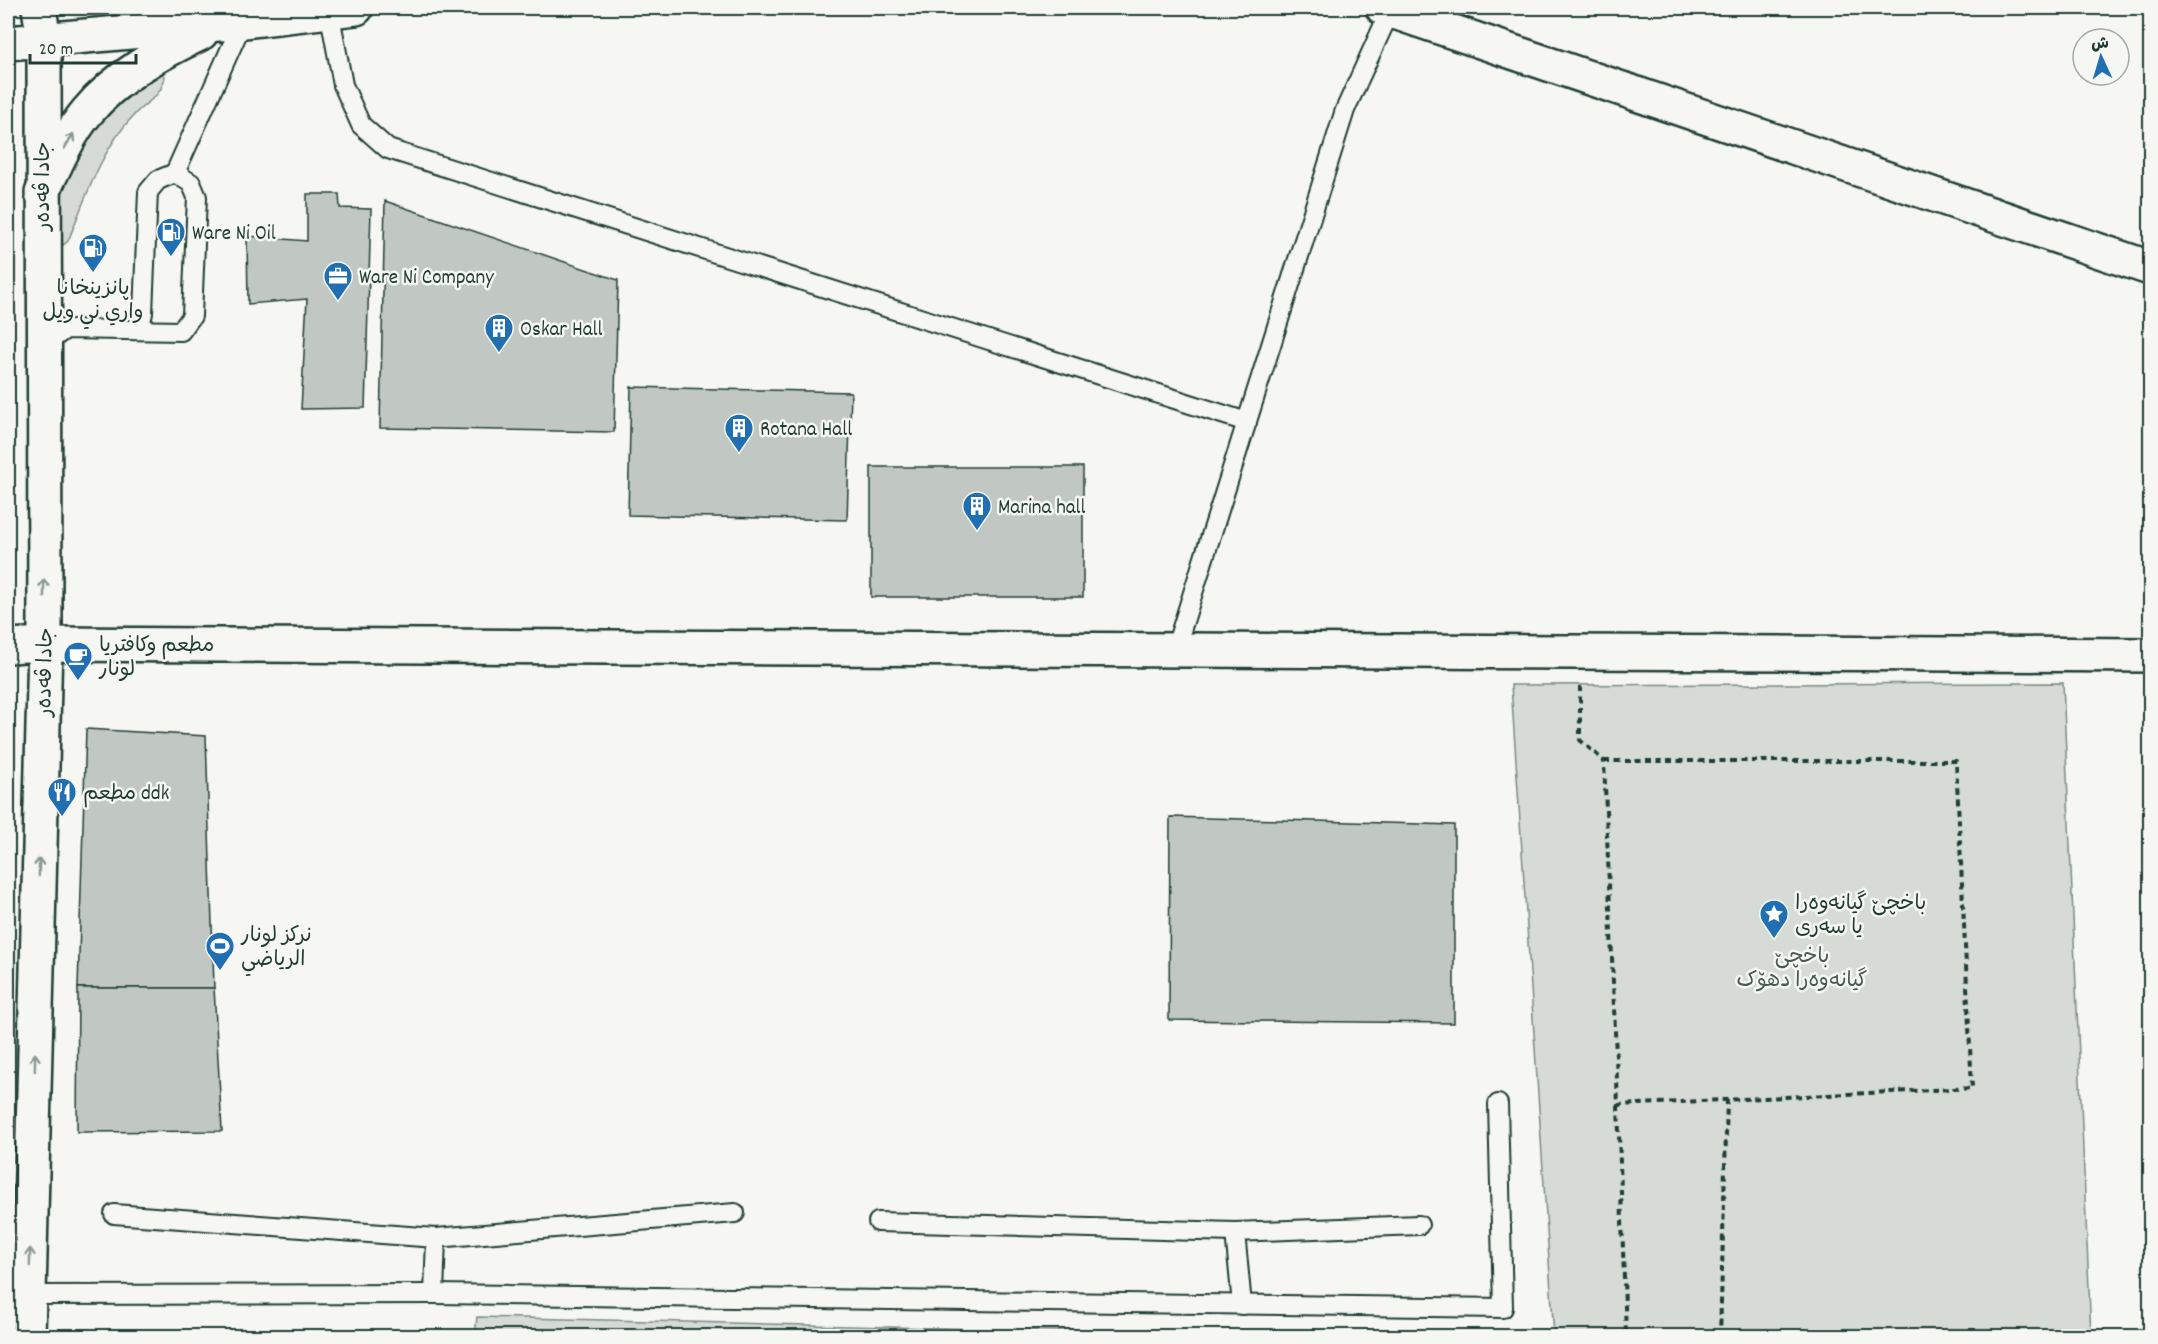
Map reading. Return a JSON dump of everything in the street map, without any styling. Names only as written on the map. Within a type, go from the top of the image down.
[{"type":"street","name":"جادا ڤەدەر","points":[[28,1336],[45,644],[42,193],[44,40],[39,8]]},
{"type":"street","points":[[1388,8],[2151,268]]},
{"type":"street","points":[[8,43],[231,23],[342,9]]},
{"type":"street","points":[[42,193],[87,112],[123,77],[164,51],[231,23]]},
{"type":"street","points":[[8,646],[45,644],[2151,655]]},
{"type":"lane","points":[[1175,650],[1345,110],[1388,8]]},
{"type":"lane","points":[[342,9],[343,85],[361,125],[388,149],[1247,422]]},
{"type":"lane","points":[[133,330],[141,322],[142,313],[148,192],[158,180],[175,173],[231,23]]},
{"type":"lane","points":[[43,351],[49,341],[66,329],[181,331],[192,316],[197,196],[191,183],[175,173]]},
{"type":"lane","points":[[29,1295],[434,1294],[1503,1308],[1498,1104]]},
{"type":"lane","points":[[114,1214],[436,1238],[735,1213]]},
{"type":"lane","points":[[878,1222],[1235,1232],[1419,1225]]},
{"type":"lane","points":[[1235,1232],[1242,1305]]},
{"type":"lane","points":[[434,1294],[436,1238]]},
{"type":"path","points":[[1580,652],[1580,740],[1604,761],[1956,760],[1972,1088],[1618,1105]]},
{"type":"path","points":[[1604,761],[1626,1336]]},
{"type":"path","points":[[1720,1336],[1727,1100]]},
{"type":"path","points":[[553,1336],[595,1336]]},
{"type":"green space","points":[[158,65],[165,76],[161,89],[135,114],[113,142],[88,191],[68,241],[58,249],[53,212],[66,171],[99,115]]},
{"type":"green space","name":"باخچێ گیانه‌وه‌را دهۆک","points":[[2063,683],[2091,1336],[1554,1336],[1511,685]]},
{"type":"green space","points":[[477,1317],[1270,1336],[475,1336]]},
{"type":"building","name":"Ware Ni Company","points":[[307,194],[339,194],[340,208],[371,209],[365,408],[301,409],[307,299],[248,304],[247,236],[307,241]]},
{"type":"building","name":"Oskar Hall","points":[[385,201],[618,280],[614,432],[380,428]]},
{"type":"building","name":"Rotana Hall","points":[[631,387],[851,392],[847,520],[628,515]]},
{"type":"building","name":"Marina hall","points":[[871,467],[1083,467],[1083,597],[871,597]]},
{"type":"building","points":[[86,729],[206,736],[214,988],[78,988]]},
{"type":"building","points":[[1170,817],[1454,825],[1454,1023],[1169,1020]]},
{"type":"building","points":[[78,988],[214,988],[222,1131],[77,1132]]},
{"type":"place","name":"Ware Ni Oil","points":[[171,258]]},
{"type":"place","name":"پانزينخانا واري ني ويل","points":[[93,274]]},
{"type":"place","name":"Ware Ni Company","points":[[338,302]]},
{"type":"place","name":"Oskar Hall","points":[[499,354]]},
{"type":"place","name":"Rotana Hall","points":[[739,454]]},
{"type":"place","name":"Marina hall","points":[[977,532]]},
{"type":"place","name":"مطعم وكافتريا لونار","points":[[78,682]]},
{"type":"place","name":"مطعم ddk","points":[[62,818]]},
{"type":"place","name":"باخچێ گیانەوەرا یا سەری","points":[[1774,940]]},
{"type":"place","name":"نركز لونار الرياضي","points":[[220,972]]}]
